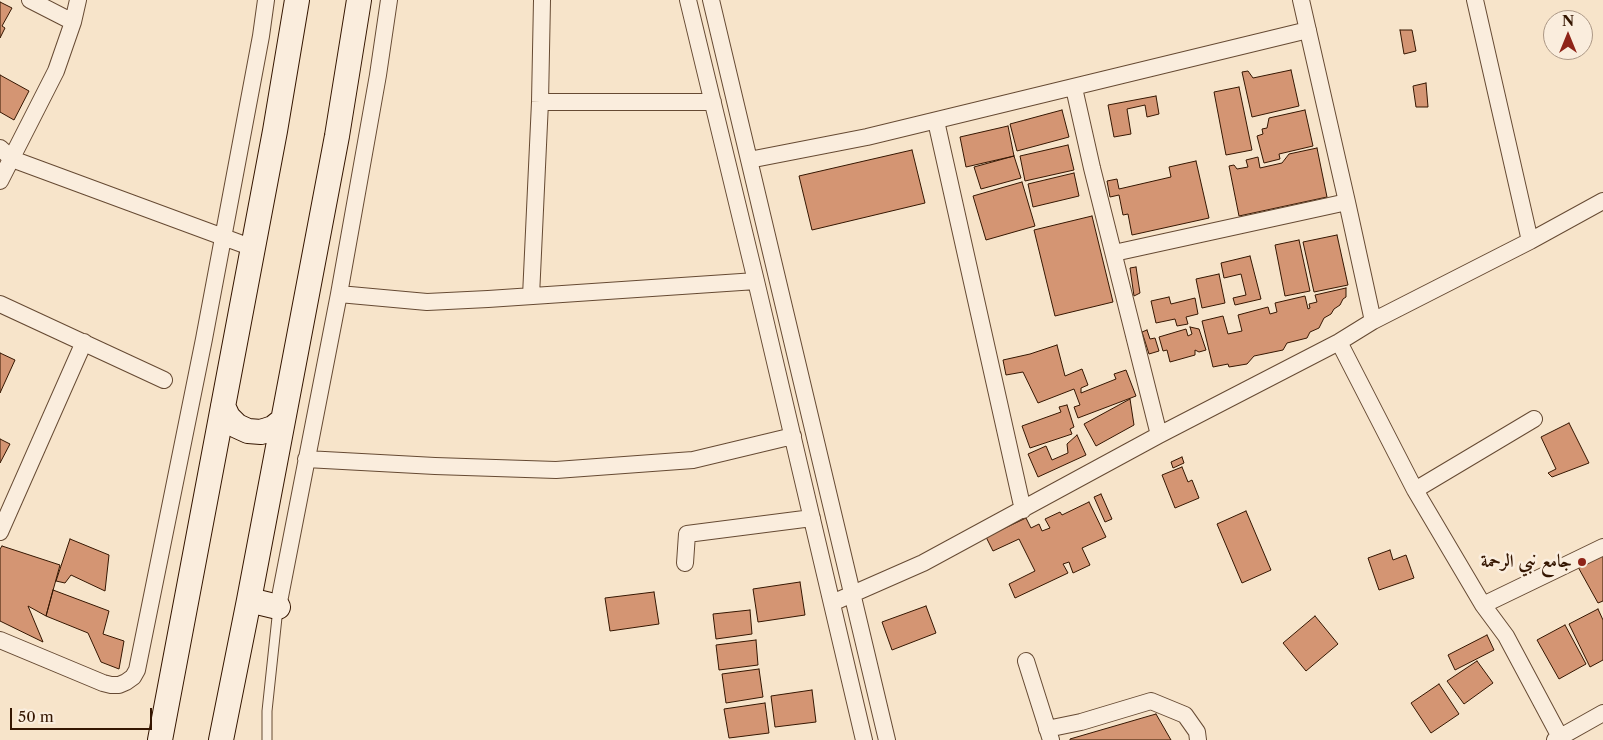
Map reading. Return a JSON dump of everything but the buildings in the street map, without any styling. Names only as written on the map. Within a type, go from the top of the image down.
[{"type":"main road","points":[[160,740],[275,131],[297,0]]},
{"type":"main road","points":[[221,740],[335,146],[359,0]]},
{"type":"main road","points":[[223,406],[228,417],[237,426],[248,431],[261,432],[273,428],[283,420]]},
{"type":"main road","points":[[249,600],[278,607]]},
{"type":"street","points":[[30,0],[74,22]]},
{"type":"street","points":[[0,181],[56,71],[74,22],[78,0]]},
{"type":"street","points":[[0,640],[111,685],[119,685],[126,682],[133,677],[137,670],[261,36],[266,0]]},
{"type":"street","points":[[278,607],[339,294],[378,75],[389,0]]},
{"type":"street","points":[[531,296],[540,102],[542,0]]},
{"type":"street","points":[[688,0],[864,740]]},
{"type":"street","points":[[711,0],[887,740]]},
{"type":"street","points":[[1301,0],[1372,321]]},
{"type":"street","points":[[1474,0],[1530,242]]},
{"type":"street","points":[[749,160],[868,138],[1308,30]]},
{"type":"street","points":[[1074,88],[1092,168],[1159,435]]},
{"type":"street","points":[[540,102],[713,102]]},
{"type":"street","points":[[936,121],[1023,510]]},
{"type":"street","points":[[0,148],[12,159],[253,248]]},
{"type":"street","points":[[832,603],[923,563],[1159,435],[1340,342],[1372,321],[1530,242],[1603,201]]},
{"type":"street","points":[[1114,253],[1347,202]]},
{"type":"street","points":[[339,294],[427,302],[756,282]]},
{"type":"street","points":[[0,304],[164,380]]},
{"type":"street","points":[[0,532],[84,342]]},
{"type":"street","points":[[1340,342],[1415,490],[1483,605],[1506,636],[1557,738],[1603,713]]},
{"type":"street","points":[[1415,490],[1534,419]]},
{"type":"street","points":[[306,459],[556,470],[693,460],[793,436]]},
{"type":"street","points":[[685,563],[687,534],[812,518]]},
{"type":"street","points":[[1483,605],[1603,547]]},
{"type":"street","points":[[1026,661],[1049,734],[1081,722],[1151,701],[1185,715],[1197,732],[1198,740]]},
{"type":"lane","points":[[267,740],[267,711],[278,607]]},
{"type":"place","name":"جامع نبي الرحمة","points":[[1582,562]]}]
